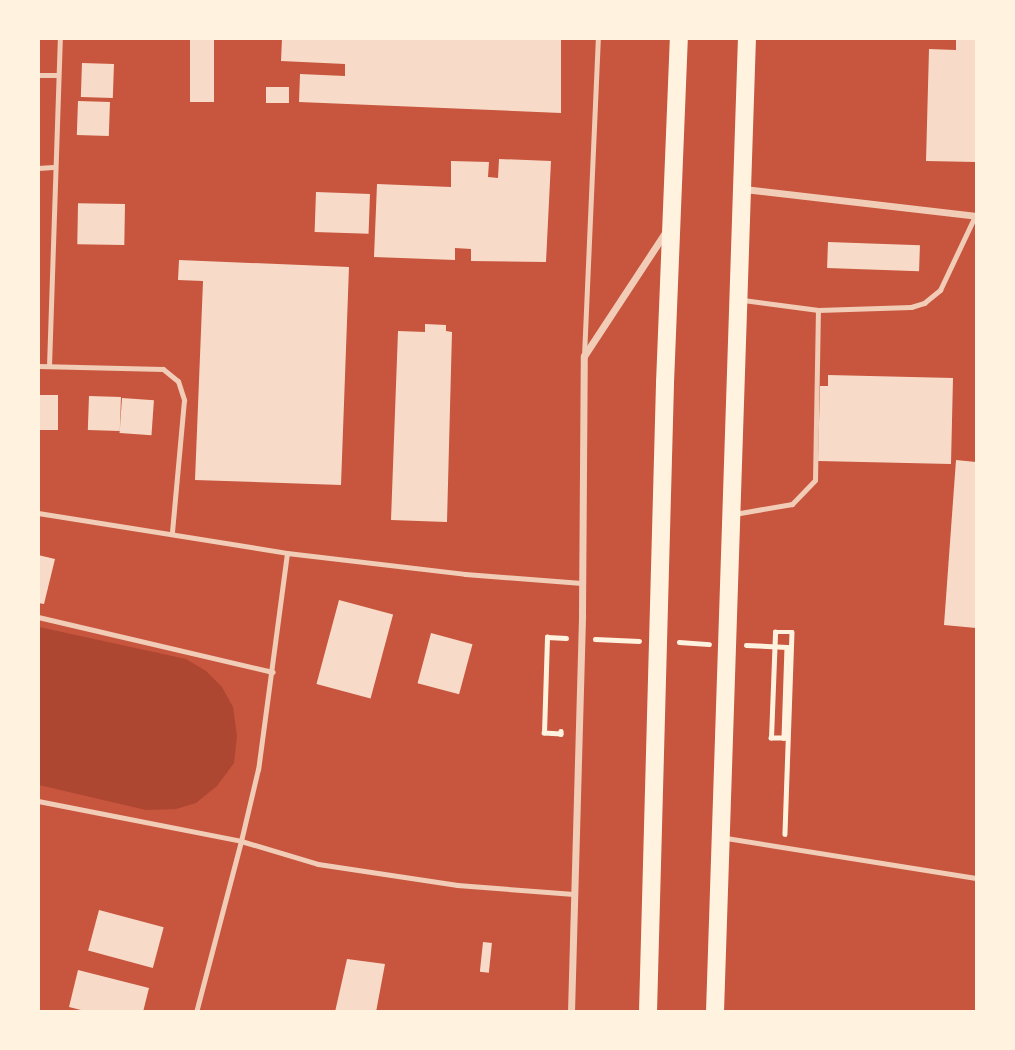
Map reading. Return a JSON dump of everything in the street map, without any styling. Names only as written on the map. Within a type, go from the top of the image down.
[{"type":"highway","points":[[648,1012],[679,38]]},
{"type":"highway","points":[[715,1012],[736,299],[747,38]]},
{"type":"street","points":[[740,188],[976,216]]},
{"type":"street","points":[[571,1012],[582,614],[584,356],[672,222]]},
{"type":"lane","points":[[48,366],[53,167],[60,38]]},
{"type":"lane","points":[[584,356],[598,38]]},
{"type":"lane","points":[[38,75],[58,75]]},
{"type":"lane","points":[[38,167],[53,167]]},
{"type":"lane","points":[[736,299],[818,310],[911,307],[923,303],[940,290],[976,216]]},
{"type":"lane","points":[[731,514],[792,504],[815,480],[818,310]]},
{"type":"lane","points":[[38,366],[163,369],[178,381],[184,400],[172,532]]},
{"type":"lane","points":[[38,513],[172,532],[287,553],[465,575],[582,583]]},
{"type":"lane","points":[[196,1012],[258,769],[287,553]]},
{"type":"lane","points":[[38,617],[273,672]]},
{"type":"lane","points":[[38,801],[241,841],[318,864],[457,885],[574,894]]},
{"type":"lane","points":[[719,837],[784,845],[976,878]]},
{"type":"path","points":[[564,641],[565,614],[582,614]]},
{"type":"path","points":[[784,845],[792,632],[775,632],[771,738],[784,738],[787,646]]},
{"type":"path","points":[[547,638],[544,733],[561,734],[562,720]]},
{"type":"shaded area","points":[[39,627],[186,659],[206,671],[222,687],[233,707],[237,736],[234,763],[217,786],[196,803],[176,809],[146,810],[39,785]]},
{"type":"building","points":[[190,38],[214,38],[214,102],[190,102]]},
{"type":"building","points":[[282,38],[561,38],[561,113],[299,102],[300,74],[345,76],[345,64],[281,61]]},
{"type":"building","points":[[956,38],[976,38],[976,162],[926,161],[929,49],[956,50]]},
{"type":"building","points":[[82,63],[114,64],[113,98],[81,97]]},
{"type":"building","points":[[266,87],[289,87],[289,103],[266,103]]},
{"type":"building","points":[[78,101],[110,102],[109,136],[77,135]]},
{"type":"building","points":[[499,159],[551,161],[546,262],[471,261],[471,249],[455,248],[455,260],[374,257],[377,184],[451,187],[451,161],[489,162],[488,177],[498,178]]},
{"type":"building","points":[[316,192],[370,194],[369,234],[315,232]]},
{"type":"building","points":[[78,203],[125,204],[124,245],[77,244]]},
{"type":"building","points":[[828,242],[920,245],[919,271],[827,268]]},
{"type":"building","points":[[179,260],[349,267],[341,485],[195,480],[203,281],[178,280]]},
{"type":"building","points":[[425,324],[446,325],[446,331],[452,332],[447,522],[391,520],[398,331],[425,332]]},
{"type":"building","points":[[828,375],[953,378],[951,464],[818,461],[820,386],[828,386]]},
{"type":"building","points":[[38,395],[58,395],[58,430],[38,430]]},
{"type":"building","points":[[89,396],[121,397],[120,431],[88,430]]},
{"type":"building","points":[[122,398],[154,400],[151,435],[120,433]]},
{"type":"building","points":[[956,460],[976,462],[976,628],[944,625]]},
{"type":"building","points":[[38,555],[55,559],[44,604],[38,603]]},
{"type":"building","points":[[339,600],[393,614],[371,699],[316,684]]},
{"type":"building","points":[[431,633],[473,644],[459,694],[418,683]]},
{"type":"building","points":[[99,910],[164,927],[153,968],[88,951]]},
{"type":"building","points":[[483,942],[492,943],[489,973],[480,972]]},
{"type":"building","points":[[347,959],[385,964],[376,1012],[335,1012]]},
{"type":"building","points":[[78,970],[149,988],[143,1012],[89,1012],[69,1007]]}]
